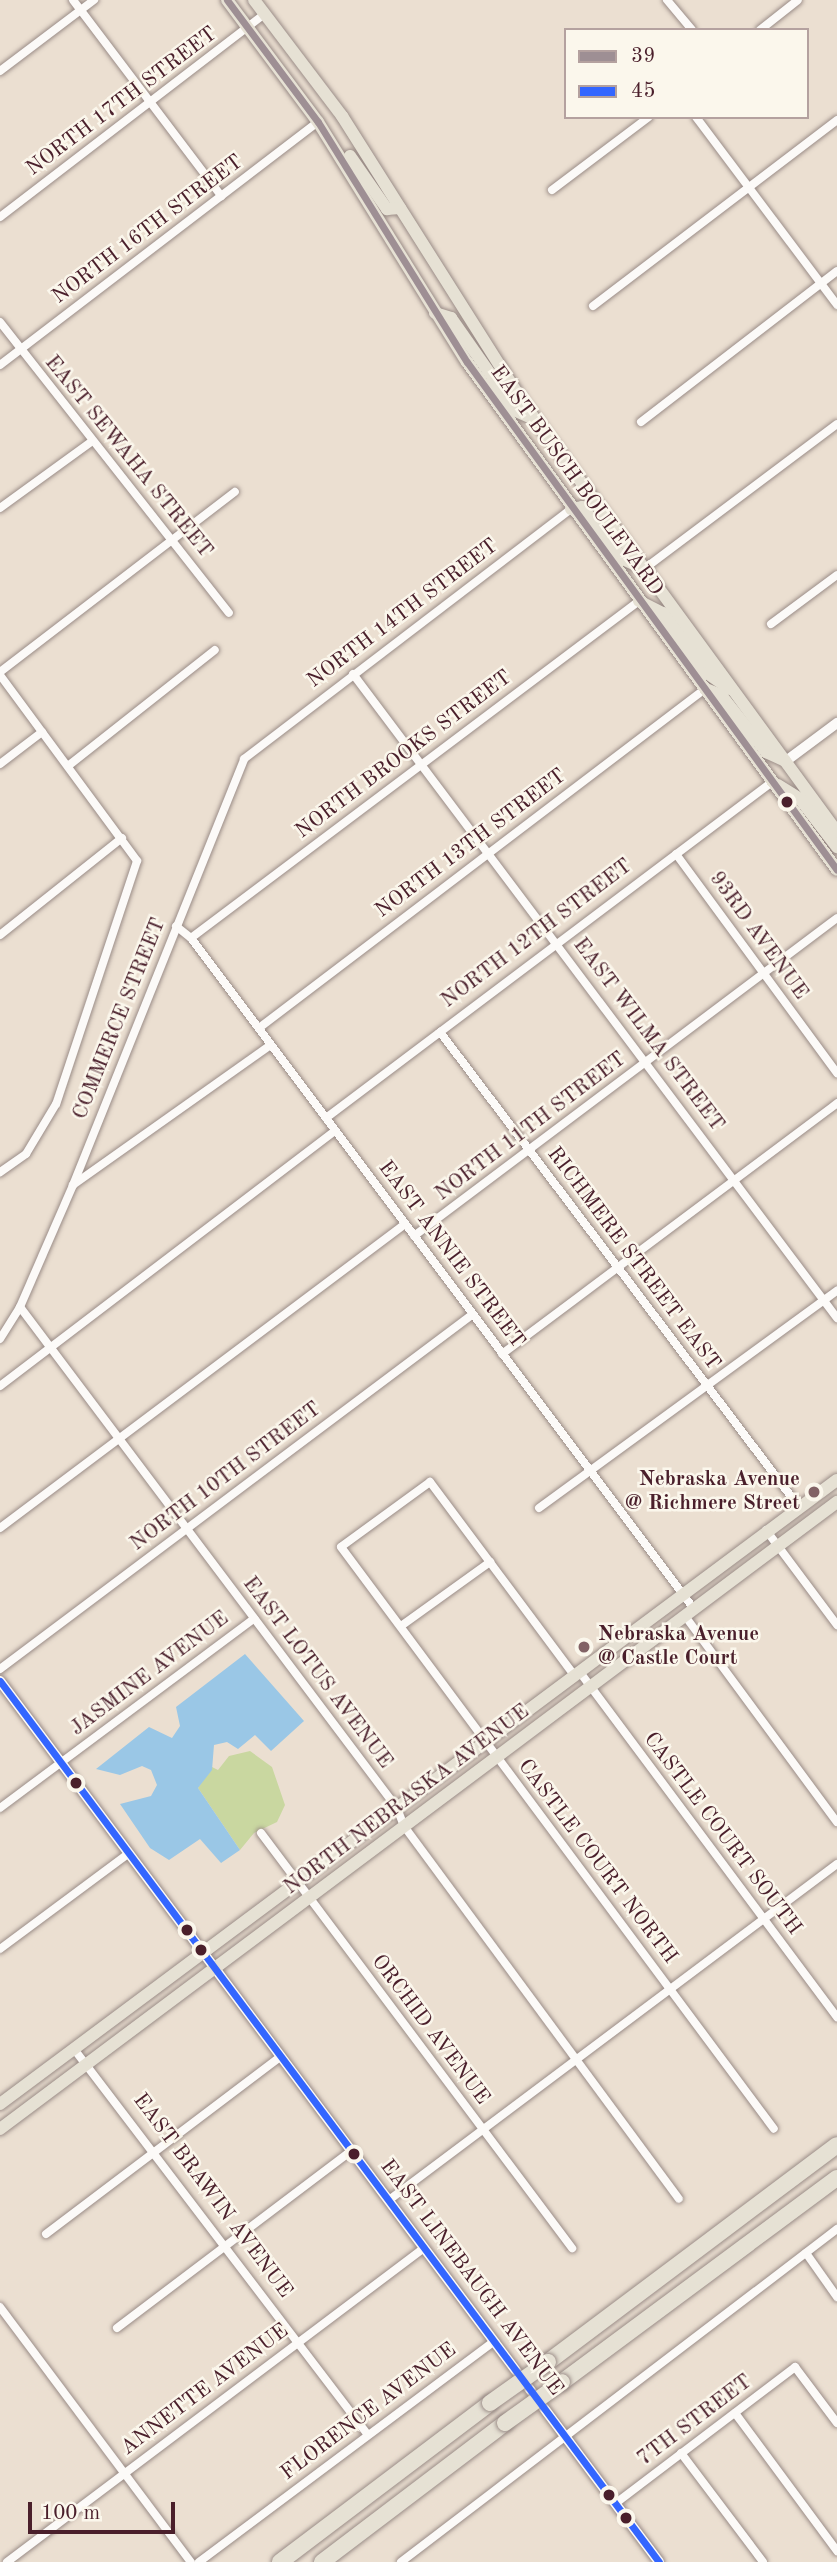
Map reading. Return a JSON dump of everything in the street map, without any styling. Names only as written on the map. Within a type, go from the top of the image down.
[{"type":"highway","points":[[280,2562],[837,2145]]},
{"type":"highway","points":[[322,2562],[837,2178]]},
{"type":"main road","name":"EAST BUSCH BOULEVARD","points":[[227,0],[318,122],[435,313],[571,509],[837,870]]},
{"type":"main road","name":"EAST BUSCH BOULEVARD","points":[[254,0],[342,116],[536,420],[837,832]]},
{"type":"main road","points":[[333,145],[346,150],[387,209],[400,208]]},
{"type":"main road","points":[[435,313],[453,321],[516,411],[536,420]]},
{"type":"main road","points":[[571,509],[584,508],[618,554],[644,569]]},
{"type":"main road","points":[[639,601],[663,613],[707,673],[736,693]]},
{"type":"main road","points":[[705,689],[721,695],[766,752],[786,761]]},
{"type":"main road","points":[[772,782],[800,799],[837,847]]},
{"type":"main road","name":"NORTH NEBRASKA AVENUE","points":[[0,2104],[766,1530],[837,1480]]},
{"type":"main road","name":"NORTH NEBRASKA AVENUE","points":[[0,2129],[837,1503]]},
{"type":"street","points":[[73,0],[220,196]]},
{"type":"street","points":[[0,71],[94,0]]},
{"type":"street","points":[[667,0],[690,28]]},
{"type":"street","points":[[763,28],[798,0]]},
{"type":"street","name":"NORTH 17TH STREET","points":[[0,217],[265,14]]},
{"type":"street","points":[[552,190],[646,119]]},
{"type":"street","points":[[697,119],[837,305]]},
{"type":"street","points":[[593,306],[837,120]]},
{"type":"street","name":"NORTH 16TH STREET","points":[[0,365],[318,122]]},
{"type":"street","points":[[641,422],[837,271]]},
{"type":"street","name":"EAST SEWAHA STREET","points":[[0,322],[91,442],[175,540],[229,613]]},
{"type":"street","points":[[644,569],[837,424]]},
{"type":"street","points":[[0,508],[91,442]]},
{"type":"street","points":[[0,1172],[26,1154],[57,1104],[137,861],[0,673],[235,492]]},
{"type":"street","name":"NORTH 14TH STREET","points":[[256,747],[571,509]]},
{"type":"street","points":[[771,624],[837,575]]},
{"type":"street","name":"NORTH BROOKS STREET","points":[[191,938],[639,601]]},
{"type":"street","points":[[68,766],[215,650]]},
{"type":"street","name":"EAST WILMA STREET","points":[[353,674],[837,1318]]},
{"type":"street","name":"NORTH 13TH STREET","points":[[259,1028],[705,689]]},
{"type":"street","points":[[786,761],[837,723]]},
{"type":"street","points":[[0,764],[42,732]]},
{"type":"street","name":"COMMERCE STREET","points":[[0,1339],[20,1307],[73,1185],[236,773],[256,747]]},
{"type":"street","name":"NORTH 12TH STREET","points":[[326,1118],[772,782]]},
{"type":"street","points":[[0,935],[122,838]]},
{"type":"street","name":"93RD AVENUE","points":[[676,854],[837,1073]]},
{"type":"street","name":"NORTH 11TH STREET","points":[[414,1236],[837,918]]},
{"type":"street","name":"EAST ANNIE STREET","points":[[176,926],[191,938],[682,1593],[689,1612],[837,1822]]},
{"type":"street","name":"RICHMERE STREET EAST","points":[[440,1032],[799,1507]]},
{"type":"street","points":[[73,1185],[271,1045]]},
{"type":"street","points":[[502,1354],[837,1103]]},
{"type":"street","points":[[0,1386],[335,1131]]},
{"type":"street","points":[[0,1528],[405,1224]]},
{"type":"street","points":[[539,1508],[837,1291]]},
{"type":"street","name":"EAST LOTUS AVENUE","points":[[20,1307],[397,1808],[404,1826],[679,2199]]},
{"type":"street","name":"NORTH 10TH STREET","points":[[0,1669],[472,1314]]},
{"type":"street","name":"CASTLE COURT SOUTH","points":[[341,1547],[430,1482],[576,1673],[591,1687],[837,2017]]},
{"type":"street","points":[[766,1530],[837,1625]]},
{"type":"street","name":"CASTLE COURT NORTH","points":[[341,1547],[774,2129]]},
{"type":"street","points":[[401,1626],[490,1562]]},
{"type":"street","name":"JASMINE AVENUE","points":[[0,1808],[254,1619]]},
{"type":"street","name":"EAST LINEBAUGH AVENUE","points":[[0,1681],[659,2562]]},
{"type":"street","name":"ORCHID AVENUE","points":[[261,1833],[572,2248]]},
{"type":"street","points":[[0,1949],[128,1854]]},
{"type":"street","points":[[388,2200],[837,1864]]},
{"type":"street","name":"EAST BRAWIN AVENUE","points":[[74,2049],[90,2062],[368,2435]]},
{"type":"street","points":[[46,2234],[280,2057]]},
{"type":"street","points":[[117,2328],[351,2151]]},
{"type":"street","points":[[401,2562],[837,2229]]},
{"type":"street","name":"ANNETTE AVENUE","points":[[7,2562],[424,2248]]},
{"type":"street","points":[[806,2253],[837,2297]]},
{"type":"street","points":[[0,2306],[191,2562]]},
{"type":"street","name":"FLORENCE AVENUE","points":[[199,2562],[494,2341]]},
{"type":"street","name":"7TH STREET","points":[[615,2503],[795,2367],[837,2423]]},
{"type":"street","points":[[735,2413],[837,2551]]},
{"type":"street","points":[[681,2453],[763,2562]]},
{"type":"green space","points":[[250,1751],[272,1767],[285,1805],[277,1822],[254,1833],[240,1850],[198,1788],[212,1767],[218,1770],[229,1756]]},
{"type":"water","points":[[245,1654],[304,1721],[271,1751],[255,1735],[238,1749],[227,1742],[214,1745],[212,1770],[198,1788],[240,1850],[221,1863],[200,1839],[169,1860],[150,1848],[120,1804],[151,1796],[157,1785],[151,1770],[142,1766],[120,1775],[96,1769],[149,1727],[172,1738],[180,1726],[176,1707]]},
{"type":"transit line","name":"39","points":[[227,0],[318,122],[467,362],[837,870]]},
{"type":"transit line","name":"45","points":[[0,1681],[659,2562]]},
{"type":"place","name":"Nebraska Avenue @ Richmere Street","points":[[814,1492]]},
{"type":"place","name":"Nebraska Avenue @ Castle Court","points":[[584,1647]]}]
